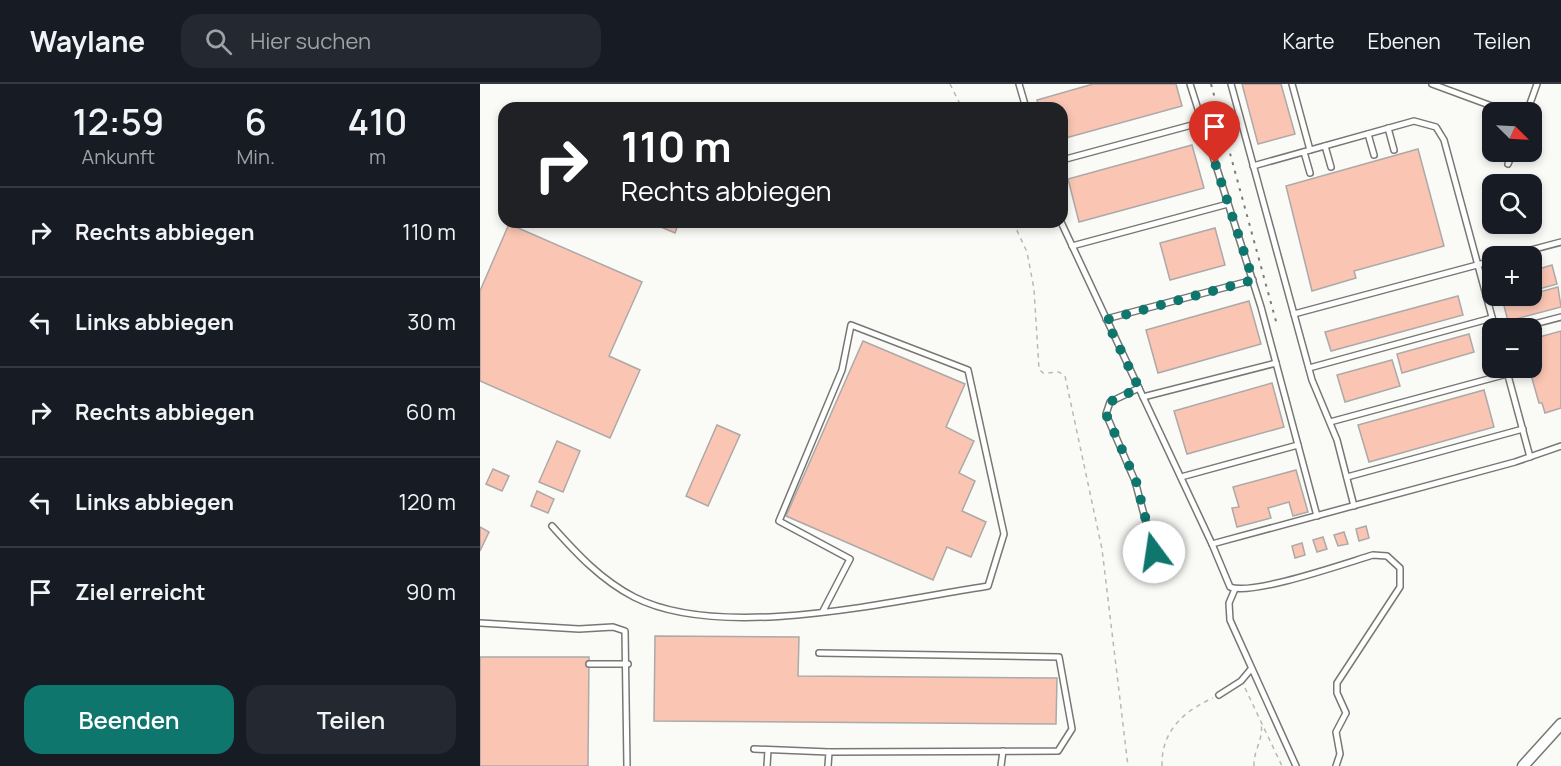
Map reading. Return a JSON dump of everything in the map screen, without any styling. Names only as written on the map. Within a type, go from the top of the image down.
[{"type":"street","points":[[1523,766],[1561,724]]},
{"type":"lane","points":[[1019,84],[1024,102]]},
{"type":"lane","points":[[1190,84],[1253,280],[1317,516]]},
{"type":"lane","points":[[1231,84],[1309,368],[1316,392],[1330,422],[1354,506]]},
{"type":"lane","points":[[1292,84],[1310,173]]},
{"type":"lane","points":[[1432,84],[1482,102]]},
{"type":"lane","points":[[1531,102],[1537,84]]},
{"type":"lane","points":[[1068,158],[1203,122]]},
{"type":"lane","points":[[1253,166],[1388,128],[1422,122],[1436,127],[1441,133],[1492,318]]},
{"type":"lane","points":[[1388,128],[1394,150]]},
{"type":"lane","points":[[1368,134],[1374,156]]},
{"type":"lane","points":[[1325,146],[1331,167]]},
{"type":"lane","points":[[1072,246],[1228,204]]},
{"type":"lane","points":[[1064,228],[1212,544],[1226,581],[1235,589],[1262,586],[1373,555],[1387,556],[1400,568],[1402,580],[1400,587],[1337,682],[1337,693],[1346,713],[1336,732],[1340,754],[1336,766]]},
{"type":"lane","points":[[1542,247],[1561,242]]},
{"type":"lane","points":[[1294,314],[1482,264]]},
{"type":"lane","points":[[1106,320],[1253,280]]},
{"type":"lane","points":[[1542,322],[1561,317]]},
{"type":"lane","points":[[1309,368],[1482,321]]},
{"type":"lane","points":[[552,526],[582,559],[616,587],[653,605],[687,614],[790,617],[823,612],[988,586],[1004,534],[968,370],[851,325],[842,370],[779,521],[850,559],[823,612]]},
{"type":"lane","points":[[1143,398],[1276,363]]},
{"type":"lane","points":[[1330,422],[1482,377]]},
{"type":"lane","points":[[1509,378],[1530,457]]},
{"type":"lane","points":[[1139,388],[1110,402],[1106,414],[1136,481],[1154,552]]},
{"type":"lane","points":[[1347,477],[1522,429]]},
{"type":"lane","points":[[1181,477],[1298,445]]},
{"type":"lane","points":[[1212,544],[1561,447]]},
{"type":"lane","points":[[1235,589],[1229,603],[1230,620],[1296,765]]},
{"type":"lane","points":[[480,624],[579,629],[613,627],[625,631],[628,664],[627,766]]},
{"type":"lane","points":[[754,749],[829,752],[1058,751],[1072,729],[1059,657],[819,653]]},
{"type":"lane","points":[[589,664],[628,664]]},
{"type":"lane","points":[[1219,695],[1240,682],[1251,669]]},
{"type":"lane","points":[[767,766],[768,750]]},
{"type":"lane","points":[[1002,766],[1003,751]]},
{"type":"lane","points":[[828,766],[829,752]]},
{"type":"path","points":[[950,84],[959,102]]},
{"type":"path","points":[[1016,228],[1027,252],[1034,289],[1039,369],[1043,373],[1059,372],[1065,376],[1102,549],[1128,766]]},
{"type":"path","points":[[1240,682],[1282,766]]},
{"type":"path","points":[[1162,766],[1165,742],[1176,722],[1189,710],[1219,695]]},
{"type":"path","points":[[1254,766],[1254,756],[1263,732],[1260,719]]},
{"type":"building","points":[[1093,84],[1176,84],[1182,106],[1068,137],[1068,102],[1038,102],[1037,100]]},
{"type":"building","points":[[1242,84],[1281,84],[1295,134],[1258,144]]},
{"type":"building","points":[[1192,145],[1204,188],[1079,222],[1068,179]]},
{"type":"building","points":[[1418,149],[1444,246],[1354,271],[1356,278],[1312,291],[1286,186]]},
{"type":"building","points":[[507,228],[518,228],[642,282],[609,356],[640,370],[610,438],[480,381],[480,291]]},
{"type":"building","points":[[663,228],[677,228],[675,233]]},
{"type":"building","points":[[1215,228],[1225,265],[1170,280],[1160,243]]},
{"type":"building","points":[[1552,265],[1557,284],[1542,288],[1542,268]]},
{"type":"building","points":[[1558,287],[1561,307],[1519,318],[1507,318],[1504,306],[1542,306],[1542,291]]},
{"type":"building","points":[[1458,296],[1463,315],[1331,351],[1325,332]]},
{"type":"building","points":[[1249,301],[1261,344],[1158,373],[1146,330]]},
{"type":"building","points":[[1561,331],[1561,408],[1545,413],[1542,403],[1539,403],[1532,378],[1542,378],[1542,336]]},
{"type":"building","points":[[1469,334],[1474,352],[1402,373],[1397,354]]},
{"type":"building","points":[[863,341],[965,384],[946,427],[974,441],[959,473],[975,481],[962,511],[986,522],[971,557],[947,547],[933,580],[786,516]]},
{"type":"building","points":[[1392,360],[1400,386],[1345,402],[1337,375]]},
{"type":"building","points":[[1272,383],[1284,427],[1187,454],[1174,411]]},
{"type":"building","points":[[1484,390],[1494,427],[1369,462],[1358,425]]},
{"type":"building","points":[[717,425],[740,435],[708,506],[686,496]]},
{"type":"building","points":[[557,441],[580,451],[563,492],[539,482]]},
{"type":"building","points":[[493,469],[509,476],[502,491],[486,484]]},
{"type":"building","points":[[1296,470],[1308,512],[1293,516],[1289,502],[1268,508],[1271,518],[1237,527],[1232,508],[1239,507],[1233,487]]},
{"type":"building","points":[[537,491],[554,499],[548,513],[531,506]]},
{"type":"building","points":[[1366,526],[1369,538],[1359,541],[1356,529]]},
{"type":"building","points":[[480,527],[489,532],[480,551]]},
{"type":"building","points":[[1344,532],[1348,544],[1338,546],[1334,535]]},
{"type":"building","points":[[1323,537],[1327,549],[1317,552],[1313,540]]},
{"type":"building","points":[[1302,543],[1305,555],[1295,558],[1292,546]]},
{"type":"building","points":[[655,636],[799,637],[798,676],[1057,678],[1056,724],[654,721]]},
{"type":"building","points":[[480,657],[589,657],[588,766],[480,766]]},
{"type":"railway","points":[[1211,84],[1277,325]]},
{"type":"route","points":[[1154,552],[1136,481],[1106,414],[1110,402],[1139,388],[1106,320],[1253,280],[1215,163]]}]
